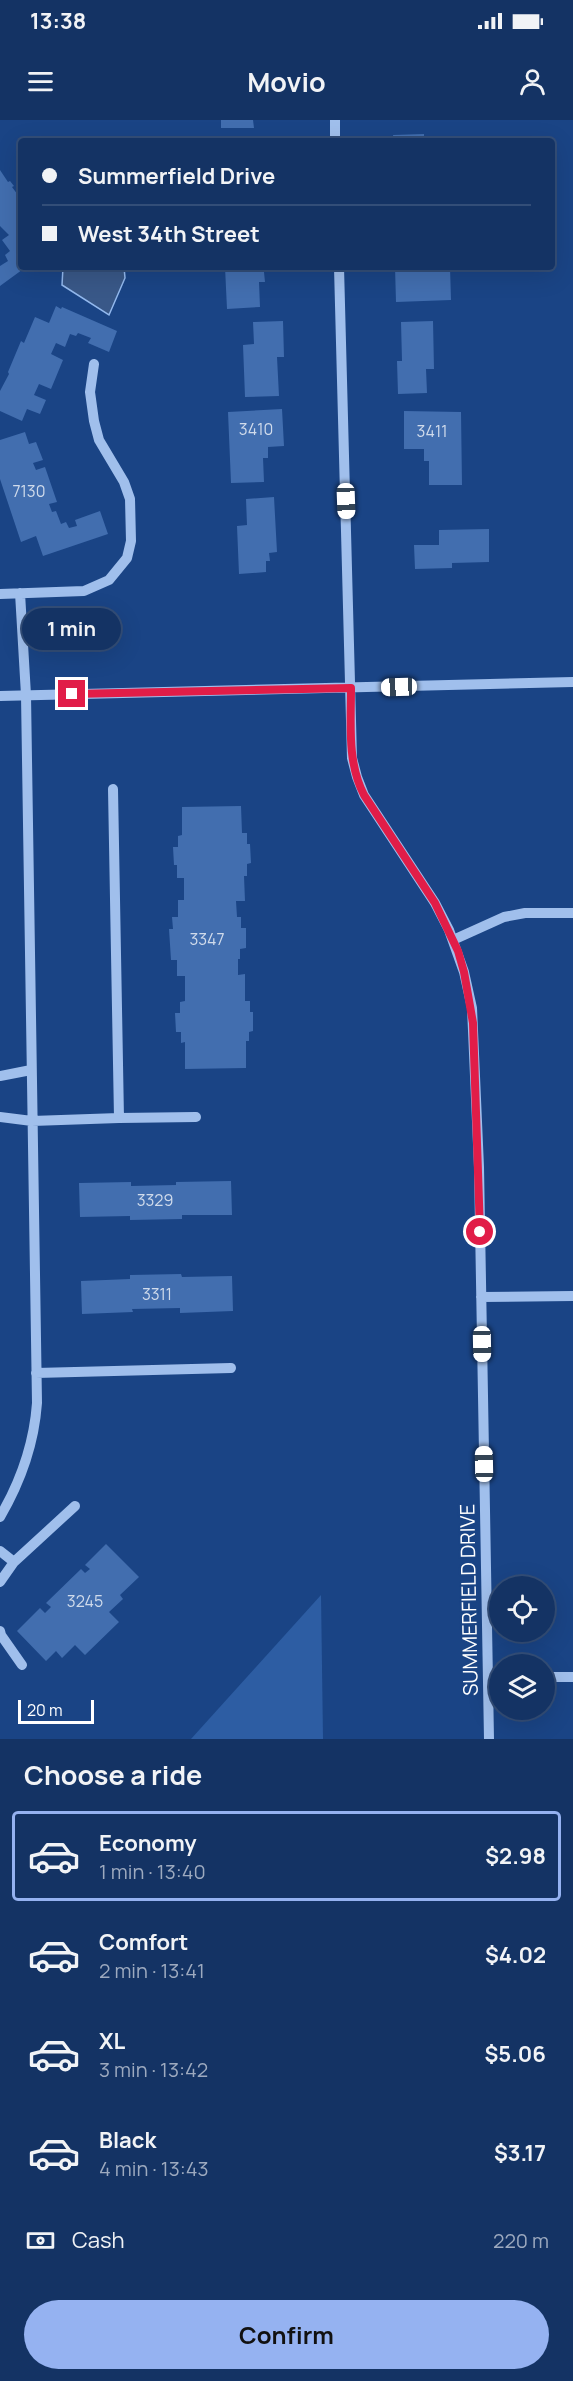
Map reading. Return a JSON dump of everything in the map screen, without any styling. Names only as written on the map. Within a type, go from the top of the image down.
[{"type":"street","points":[[335,120],[335,138]]},
{"type":"street","name":"SUMMERFIELD DRIVE","points":[[339,270],[351,753],[364,795],[435,903],[453,940],[466,980],[473,1023],[493,1654]]},
{"type":"street","points":[[0,594],[84,591],[102,584],[116,573],[127,558],[132,531],[129,493],[99,440],[93,421],[90,392],[93,364]]},
{"type":"street","points":[[0,1517],[15,1490],[30,1450],[36,1416],[26,695],[20,593]]},
{"type":"street","points":[[0,696],[573,682]]},
{"type":"street","points":[[113,789],[119,1118]]},
{"type":"street","points":[[453,940],[504,917],[573,913]]},
{"type":"street","points":[[0,1076],[31,1070]]},
{"type":"street","points":[[0,1117],[32,1121],[196,1117]]},
{"type":"street","points":[[481,1297],[573,1296]]},
{"type":"street","points":[[36,1372],[231,1368]]},
{"type":"street","points":[[0,1582],[14,1562],[75,1506]]},
{"type":"street","points":[[0,1551],[14,1562]]},
{"type":"street","points":[[0,1631],[22,1665]]},
{"type":"street","points":[[555,1677],[573,1677]]},
{"type":"street","name":"SUMMERFIELD DRIVE","points":[[489,1739],[491,1720]]},
{"type":"shaded area","points":[[63,270],[124,270],[125,278],[109,315],[62,285]]},
{"type":"shaded area","points":[[321,1595],[323,1739],[191,1739]]},
{"type":"building","points":[[221,120],[253,120],[254,128],[221,128]]},
{"type":"building","points":[[424,134],[424,138],[394,138],[393,135]]},
{"type":"building","points":[[0,170],[8,182],[10,181],[14,186],[12,187],[18,195],[18,270],[22,270],[0,286],[0,266],[8,261],[5,255],[10,251],[2,240],[9,235],[0,226]]},
{"type":"building","points":[[225,270],[282,270],[282,272],[264,272],[265,282],[259,282],[260,307],[227,309]]},
{"type":"building","points":[[395,270],[450,270],[451,300],[396,302]]},
{"type":"building","points":[[56,306],[117,331],[109,352],[88,343],[91,338],[78,333],[76,336],[70,334],[65,347],[56,343],[51,354],[63,360],[51,389],[39,384],[34,395],[46,400],[40,414],[27,409],[22,421],[0,411],[0,391],[21,341],[24,343],[35,317],[49,323]]},
{"type":"building","points":[[283,321],[284,357],[277,357],[279,396],[245,397],[243,345],[254,344],[253,322]]},
{"type":"building","points":[[433,321],[434,369],[426,369],[427,393],[398,394],[397,361],[402,361],[401,322]]},
{"type":"building","points":[[282,409],[284,446],[268,447],[268,458],[263,458],[264,482],[231,483],[228,412]]},
{"type":"building","points":[[404,411],[461,412],[462,485],[429,485],[429,461],[424,461],[424,449],[404,449]]},
{"type":"building","points":[[25,432],[29,444],[36,442],[43,460],[33,463],[36,470],[45,467],[57,502],[49,504],[52,512],[56,511],[61,524],[66,522],[69,528],[77,526],[75,520],[100,511],[108,534],[43,556],[36,536],[21,542],[0,479],[0,440]]},
{"type":"building","points":[[274,497],[277,552],[269,553],[270,561],[266,561],[266,572],[239,574],[237,526],[247,525],[246,499]]},
{"type":"building","points":[[489,529],[489,562],[452,563],[452,568],[415,569],[414,545],[439,545],[439,530]]},
{"type":"building","points":[[241,806],[242,833],[247,833],[251,863],[247,864],[247,876],[244,876],[245,901],[236,901],[237,917],[241,917],[241,928],[246,928],[246,948],[240,949],[238,975],[245,974],[245,1001],[250,1001],[250,1012],[253,1012],[253,1031],[249,1032],[249,1041],[246,1041],[246,1068],[185,1069],[185,1042],[181,1043],[181,1032],[176,1032],[175,1013],[180,1013],[180,1002],[185,1001],[185,976],[177,976],[177,960],[171,960],[169,929],[173,929],[172,917],[178,917],[178,900],[184,900],[184,878],[177,878],[173,847],[178,847],[178,836],[182,835],[182,807]]},
{"type":"building","points":[[231,1181],[232,1215],[182,1215],[182,1219],[130,1220],[130,1216],[80,1217],[79,1183],[131,1182],[131,1186]]},
{"type":"building","points":[[181,1274],[182,1277],[232,1276],[233,1311],[180,1313],[180,1308],[132,1309],[133,1312],[82,1314],[81,1281],[130,1279],[130,1275]]},
{"type":"building","points":[[106,1544],[139,1577],[120,1595],[123,1599],[109,1612],[119,1622],[85,1655],[75,1645],[62,1658],[56,1651],[46,1661],[17,1631],[40,1608],[45,1613],[51,1607],[46,1603],[81,1569],[85,1573],[90,1569],[85,1565]]},
{"type":"route","points":[[72,694],[351,688],[351,753],[364,795],[435,903],[458,951],[468,987],[474,1035],[480,1232]]}]
